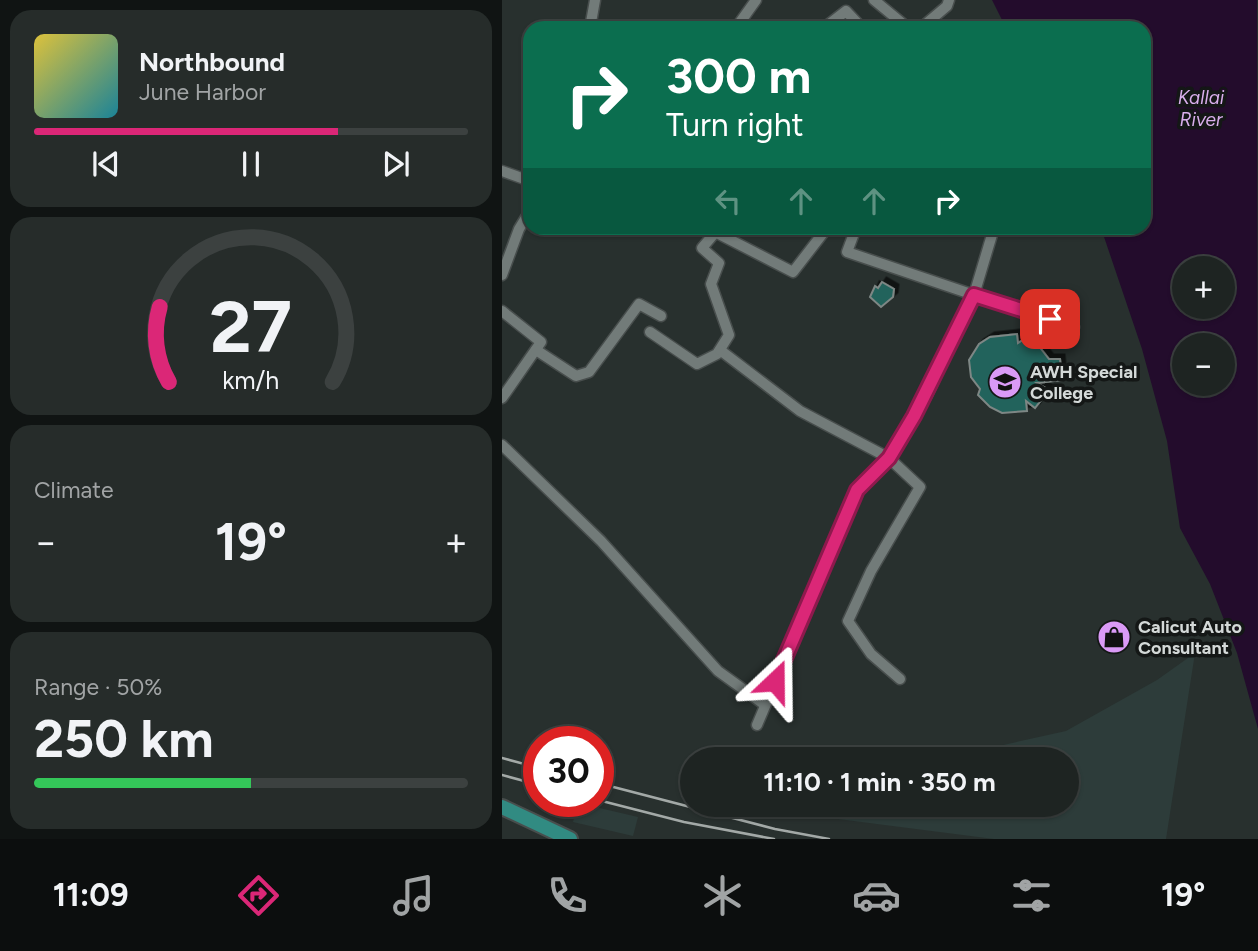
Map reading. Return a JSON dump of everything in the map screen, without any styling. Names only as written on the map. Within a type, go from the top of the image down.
[{"type":"main road","points":[[502,807],[570,839]]},
{"type":"street","points":[[591,21],[595,0]]},
{"type":"street","points":[[741,21],[756,0]]},
{"type":"street","points":[[874,0],[900,21]]},
{"type":"street","points":[[929,21],[947,6],[949,0]]},
{"type":"street","points":[[833,21],[846,11],[855,21]]},
{"type":"street","points":[[502,171],[523,178]]},
{"type":"street","points":[[502,275],[523,222]]},
{"type":"street","points":[[650,332],[697,364],[720,350],[729,335],[711,284],[719,262],[702,248],[713,235]]},
{"type":"street","points":[[726,235],[793,272],[822,235]]},
{"type":"street","points":[[853,235],[847,252],[1074,327]]},
{"type":"street","points":[[757,725],[857,490],[889,458],[927,395],[974,295],[992,235]]},
{"type":"street","points":[[536,350],[576,376],[590,372],[639,304],[661,317]]},
{"type":"street","points":[[502,311],[541,342],[502,398]]},
{"type":"street","points":[[720,350],[800,411],[889,458],[920,486],[871,571],[848,621],[871,654],[900,679]]},
{"type":"street","points":[[502,445],[601,541],[718,671],[765,705]]},
{"type":"shaded area","points":[[1195,653],[1166,839],[994,839],[822,817],[1079,817],[1079,747],[994,747],[1066,731],[1157,680]]},
{"type":"shaded area","points":[[614,811],[638,817],[633,836],[573,822],[574,817],[614,817]]},
{"type":"water","name":"Kallai River","points":[[992,0],[1257,0],[1258,729],[1237,653],[1210,584],[1180,528],[1167,441],[1142,349],[1103,235],[1151,235],[1151,21],[1002,21]]},
{"type":"building","points":[[882,282],[894,289],[893,297],[881,307],[870,297],[875,286],[878,288]]},
{"type":"building","points":[[1017,334],[1018,343],[1026,338],[1038,345],[1049,359],[1060,359],[1062,380],[1037,383],[1049,390],[1035,408],[1026,401],[1027,411],[1002,413],[990,407],[978,395],[980,389],[971,377],[969,360],[979,344],[990,337]]},
{"type":"railway","points":[[502,758],[523,764]]},
{"type":"railway","points":[[502,775],[523,781]]},
{"type":"railway","points":[[614,787],[775,829],[829,839]]},
{"type":"railway","points":[[614,804],[684,822],[774,839]]},
{"type":"place","name":"AWH Special College","points":[[1005,382]]},
{"type":"place","name":"Calicut Auto Consultant","points":[[1114,637]]},
{"type":"route","points":[[775,681],[857,490],[889,458],[927,395],[974,295],[1050,319]]}]
